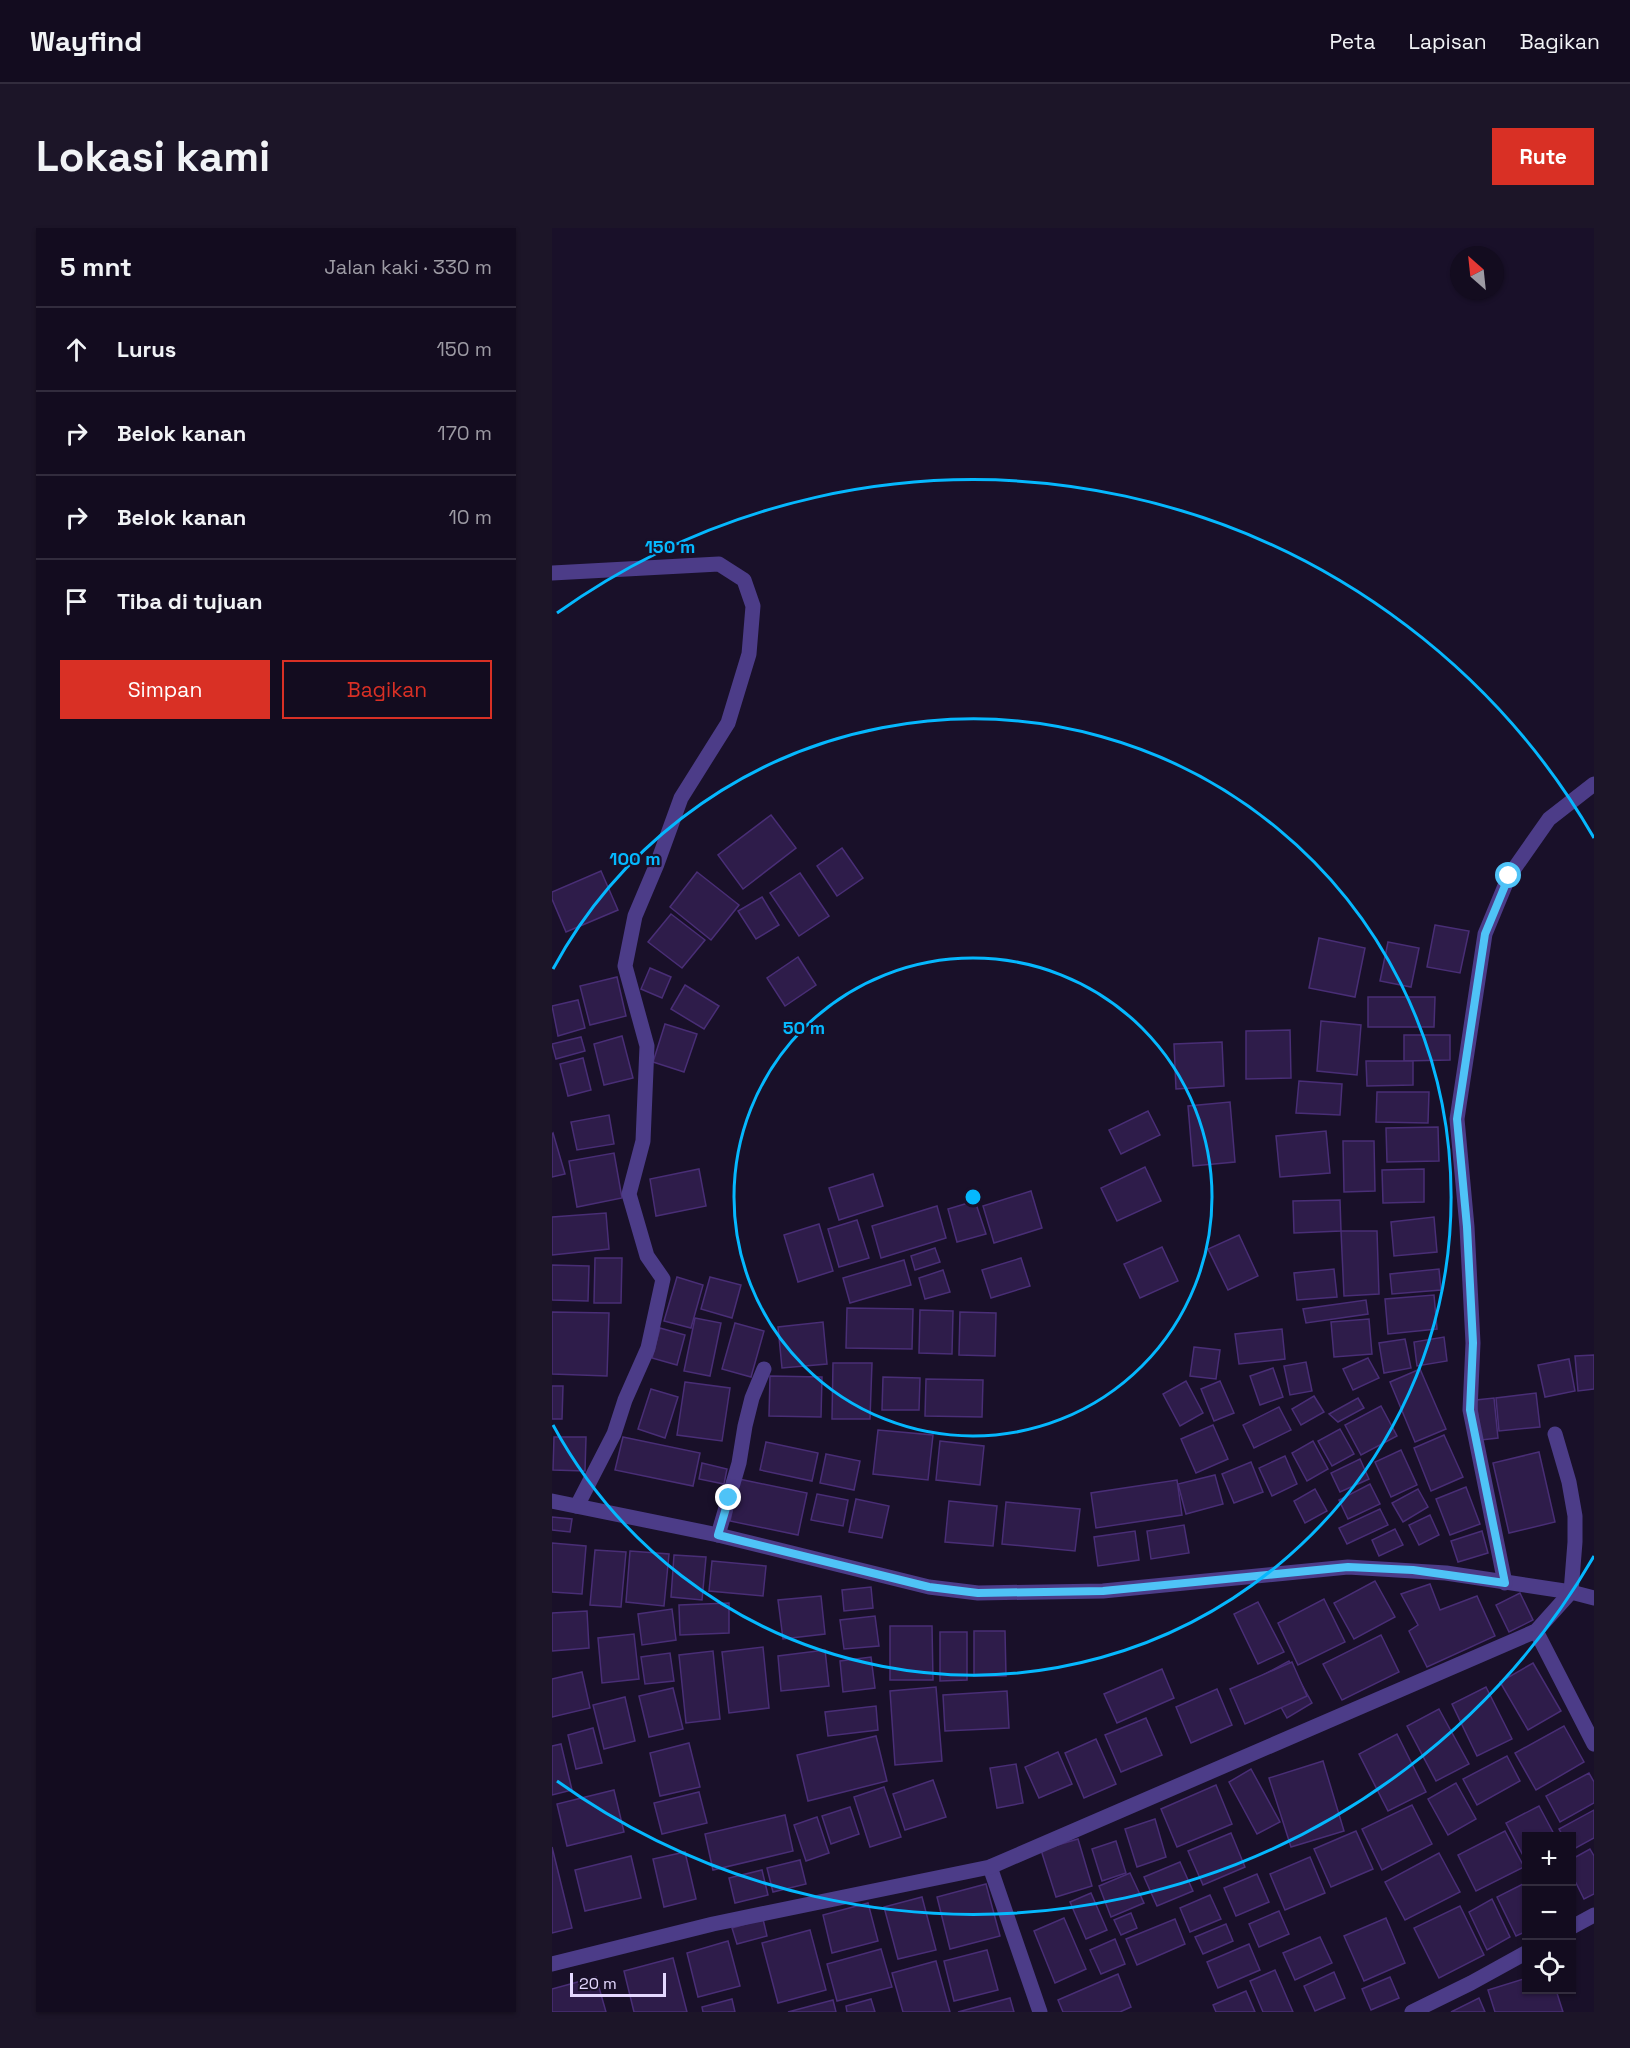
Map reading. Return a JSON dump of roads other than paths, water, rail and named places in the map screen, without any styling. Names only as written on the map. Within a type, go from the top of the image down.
[{"type":"street","points":[[552,573],[719,564],[744,580],[753,606],[749,654],[728,723],[681,798],[657,864],[634,916],[625,966],[647,1046],[643,1141],[629,1194],[647,1256],[663,1279],[648,1348],[625,1400],[614,1434],[577,1506]]},
{"type":"street","points":[[1505,1583],[1470,1410],[1473,1343],[1467,1227],[1457,1119],[1485,934],[1509,876],[1549,819],[1594,784]]},
{"type":"street","points":[[718,1535],[739,1463],[752,1398],[764,1369]]},
{"type":"street","points":[[552,1964],[713,1924],[990,1867],[1536,1631],[1571,1592],[1575,1516],[1569,1482],[1555,1434]]},
{"type":"street","points":[[552,1501],[718,1535],[929,1587],[978,1593],[1103,1591],[1348,1567],[1413,1570],[1571,1592],[1594,1599]]},
{"type":"street","points":[[1536,1631],[1594,1744]]},
{"type":"street","points":[[990,1867],[1040,2012]]},
{"type":"street","points":[[1576,1926],[1594,1915]]},
{"type":"street","points":[[1412,2012],[1522,1955]]}]
